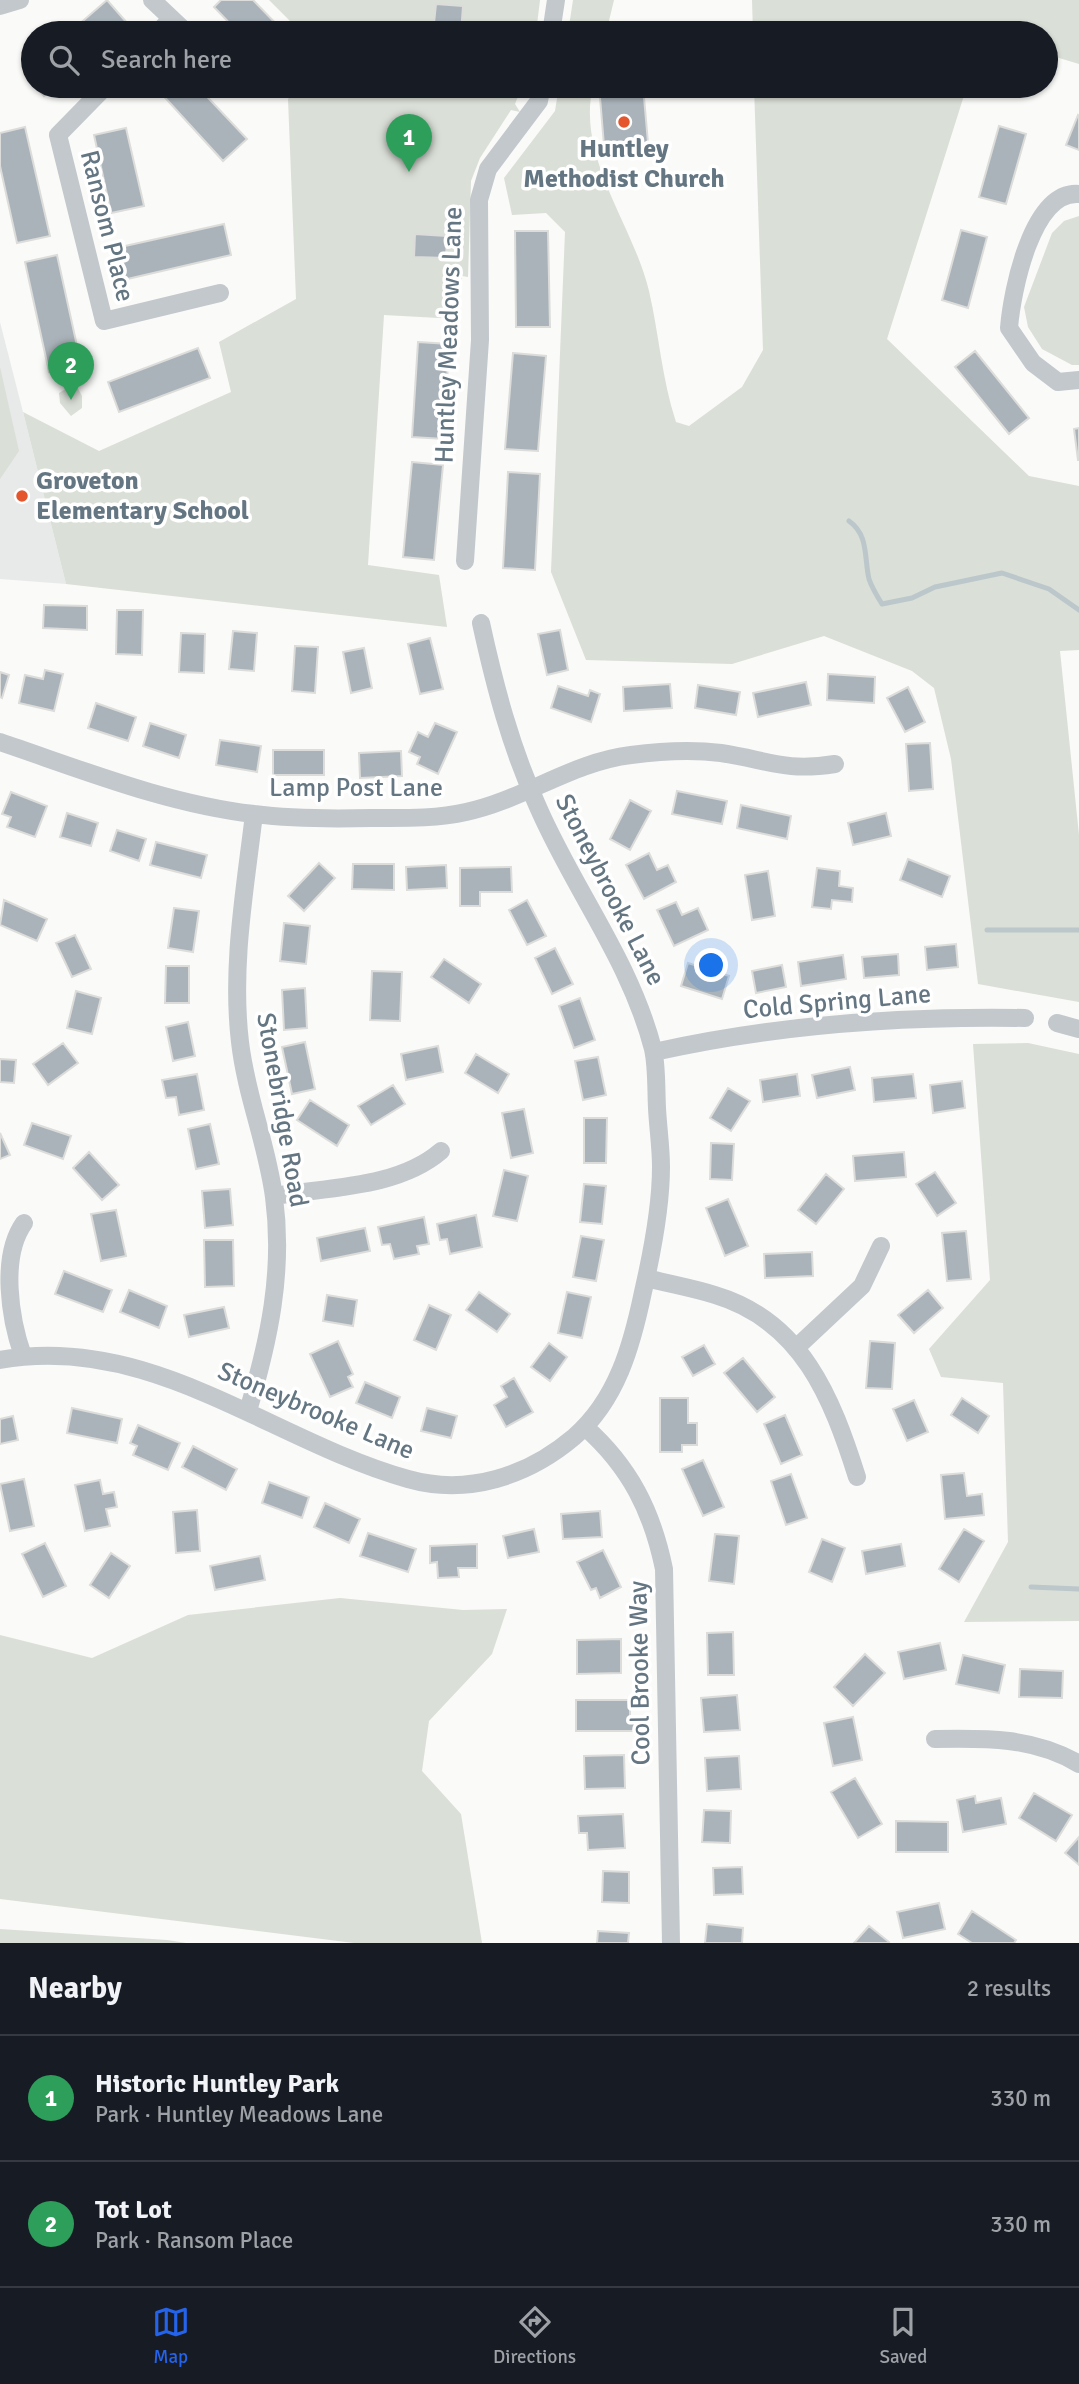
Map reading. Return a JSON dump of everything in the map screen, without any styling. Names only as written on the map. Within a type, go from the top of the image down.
[{"type":"street","points":[[0,6],[20,0]]},
{"type":"street","points":[[152,0],[173,21]]},
{"type":"street","points":[[553,21],[556,0]]},
{"type":"street","name":"Ransom Place","points":[[94,98],[58,135],[104,321],[220,293]]},
{"type":"street","name":"Huntley Meadows Lane","points":[[465,561],[480,340],[479,201],[488,169],[539,98]]},
{"type":"street","points":[[1079,194],[1069,194],[1052,202],[1040,216],[1014,293],[1009,328],[1033,363],[1058,382],[1079,380]]},
{"type":"street","name":"Stoneybrooke Lane","points":[[0,1360],[23,1356],[72,1358],[132,1367],[173,1380],[406,1479],[445,1486],[506,1478],[530,1468],[555,1453],[585,1427],[626,1360],[647,1278],[661,1166],[654,1052],[621,960],[564,859],[530,788],[502,710],[481,623]]},
{"type":"street","name":"Lamp Post Lane","points":[[0,742],[138,789],[254,814],[339,819],[430,817],[485,808],[606,760],[675,750],[723,754],[779,767],[804,769],[835,764]]},
{"type":"street","name":"Stonebridge Road","points":[[248,1411],[274,1311],[278,1265],[274,1196],[245,1077],[238,1016],[238,949],[254,814]]},
{"type":"street","name":"Cold Spring Lane","points":[[654,1052],[788,1029],[976,1017],[1025,1018]]},
{"type":"street","points":[[1057,1023],[1079,1029]]},
{"type":"street","points":[[274,1196],[403,1175],[424,1165],[441,1151]]},
{"type":"street","points":[[23,1356],[16,1335],[11,1272],[16,1235],[24,1223]]},
{"type":"street","points":[[797,1347],[862,1286],[881,1246]]},
{"type":"street","points":[[647,1278],[729,1300],[757,1315],[797,1347],[827,1395],[857,1477]]},
{"type":"street","name":"Cool Brooke Way","points":[[585,1427],[618,1460],[642,1496],[657,1533],[664,1569],[670,1943]]},
{"type":"street","points":[[935,1739],[1010,1740],[1055,1752],[1079,1763]]},
{"type":"shaded area","points":[[269,0],[540,0],[537,21],[290,21]]},
{"type":"shaded area","points":[[573,0],[614,0],[609,21],[570,21]]},
{"type":"shaded area","points":[[752,0],[1079,0],[1079,64],[1058,58],[1058,21],[753,21]]},
{"type":"shaded area","points":[[517,98],[515,104],[520,112],[511,110],[480,158],[471,181],[468,277],[462,276],[457,319],[384,315],[368,565],[439,575],[447,627],[66,584],[23,412],[99,451],[231,392],[219,342],[296,299],[288,99]]},
{"type":"shaded area","points":[[557,98],[592,98],[592,139],[599,164],[649,291],[667,390],[676,422],[689,426],[742,387],[763,350],[754,98],[963,98],[887,339],[1029,476],[1079,486],[1079,650],[1060,651],[1079,835],[1079,1002],[978,984],[951,759],[934,688],[912,671],[824,636],[732,664],[586,660],[551,572],[565,232],[546,213],[512,215],[504,178],[555,111]]},
{"type":"shaded area","points":[[1079,216],[1079,365],[1072,365],[1042,349],[1028,327],[1024,307],[1052,233],[1064,221]]},
{"type":"shaded area","name":"Groveton Elementary School","points":[[0,322],[23,412],[66,584],[0,579]]},
{"type":"shaded area","points":[[0,367],[19,451],[0,479]]},
{"type":"shaded area","points":[[75,383],[82,396],[82,408],[71,416],[60,403],[59,393]]},
{"type":"shaded area","points":[[1028,1043],[1079,1054],[1079,1621],[964,1622],[1008,1542],[1003,1383],[941,1377],[929,1349],[990,1280],[973,1044]]},
{"type":"shaded area","points":[[340,1598],[463,1610],[507,1609],[492,1654],[429,1721],[422,1771],[461,1814],[482,1943],[354,1943],[0,1899],[0,1635],[92,1658],[188,1615]]},
{"type":"shaded area","points":[[0,1929],[167,1940],[186,1943],[0,1943]]},
{"type":"building","points":[[107,0],[125,21],[83,21]]},
{"type":"building","points":[[221,0],[253,0],[273,21],[227,21],[214,7]]},
{"type":"building","points":[[436,4],[463,6],[462,21],[434,21]]},
{"type":"building","points":[[165,98],[208,98],[247,139],[223,161]]},
{"type":"building","points":[[600,98],[644,98],[649,154],[605,157]]},
{"type":"building","points":[[1079,116],[1079,150],[1066,145]]},
{"type":"building","points":[[999,126],[1026,134],[1006,204],[979,197]]},
{"type":"building","points":[[25,127],[50,236],[17,243],[0,166],[0,133]]},
{"type":"building","points":[[126,128],[144,206],[111,213],[94,135]]},
{"type":"building","points":[[224,224],[231,255],[123,280],[116,248]]},
{"type":"building","points":[[961,230],[987,237],[968,308],[942,300]]},
{"type":"building","points":[[515,231],[548,231],[550,327],[516,327]]},
{"type":"building","points":[[415,234],[447,236],[446,258],[414,257]]},
{"type":"building","points":[[57,255],[81,364],[49,372],[25,262]]},
{"type":"building","points":[[418,342],[449,344],[444,439],[412,437]]},
{"type":"building","points":[[198,348],[210,378],[119,412],[108,382]]},
{"type":"building","points":[[975,351],[1029,418],[1009,434],[955,367]]},
{"type":"building","points":[[513,353],[546,356],[538,451],[505,449]]},
{"type":"building","points":[[1079,428],[1079,460],[1078,460],[1074,429]]},
{"type":"building","points":[[412,462],[443,465],[434,560],[403,557]]},
{"type":"building","points":[[508,472],[540,474],[535,570],[503,568]]},
{"type":"building","points":[[44,605],[87,606],[87,630],[43,628]]},
{"type":"building","points":[[117,610],[143,610],[142,655],[116,654]]},
{"type":"building","points":[[560,630],[568,670],[547,675],[538,634]]},
{"type":"building","points":[[233,631],[257,633],[254,671],[229,669]]},
{"type":"building","points":[[181,633],[205,634],[204,673],[179,672]]},
{"type":"building","points":[[430,638],[443,689],[420,694],[408,644]]},
{"type":"building","points":[[295,646],[318,647],[315,693],[292,691]]},
{"type":"building","points":[[364,648],[372,688],[351,693],[343,652]]},
{"type":"building","points":[[45,670],[63,674],[54,711],[19,703],[25,675],[43,679]]},
{"type":"building","points":[[0,672],[9,675],[2,698],[0,697]]},
{"type":"building","points":[[828,674],[875,677],[874,703],[827,700]]},
{"type":"building","points":[[806,682],[811,705],[758,717],[753,693]]},
{"type":"building","points":[[670,684],[672,708],[624,711],[623,687]]},
{"type":"building","points":[[698,685],[740,692],[736,715],[695,708]]},
{"type":"building","points":[[558,686],[588,696],[590,690],[600,694],[591,722],[551,708]]},
{"type":"building","points":[[908,687],[925,722],[905,732],[887,698]]},
{"type":"building","points":[[96,703],[136,717],[128,741],[88,728]]},
{"type":"building","points":[[150,723],[186,735],[179,758],[143,746]]},
{"type":"building","points":[[435,723],[457,732],[438,774],[417,764],[420,757],[409,752],[418,732],[428,737]]},
{"type":"building","points":[[220,740],[261,746],[257,772],[216,765]]},
{"type":"building","points":[[930,743],[933,789],[909,791],[906,744]]},
{"type":"building","points":[[273,750],[324,750],[324,775],[273,775]]},
{"type":"building","points":[[401,751],[402,776],[360,778],[359,753]]},
{"type":"building","points":[[677,791],[727,801],[722,824],[672,814]]},
{"type":"building","points":[[11,792],[47,806],[35,837],[7,827],[11,817],[2,814]]},
{"type":"building","points":[[630,800],[651,811],[630,850],[610,839]]},
{"type":"building","points":[[741,805],[791,816],[787,839],[737,828]]},
{"type":"building","points":[[67,813],[98,823],[91,846],[60,837]]},
{"type":"building","points":[[886,813],[891,836],[853,845],[848,823]]},
{"type":"building","points":[[117,830],[146,839],[139,861],[110,851]]},
{"type":"building","points":[[156,842],[207,855],[201,878],[150,865]]},
{"type":"building","points":[[649,853],[657,870],[668,865],[676,882],[644,899],[626,865]]},
{"type":"building","points":[[908,859],[950,876],[942,897],[900,880]]},
{"type":"building","points":[[319,863],[335,878],[304,911],[288,896]]},
{"type":"building","points":[[353,864],[394,864],[394,890],[352,889]]},
{"type":"building","points":[[446,865],[447,888],[407,890],[406,867]]},
{"type":"building","points":[[511,867],[512,892],[480,892],[480,906],[460,906],[460,868]]},
{"type":"building","points":[[817,868],[840,871],[839,886],[853,888],[852,902],[832,900],[831,909],[812,907]]},
{"type":"building","points":[[768,871],[775,916],[752,920],[745,875]]},
{"type":"building","points":[[4,900],[47,919],[37,941],[0,925]]},
{"type":"building","points":[[527,900],[546,936],[527,945],[509,910]]},
{"type":"building","points":[[676,902],[682,915],[698,908],[708,930],[674,946],[657,910]]},
{"type":"building","points":[[174,908],[199,911],[193,952],[168,948]]},
{"type":"building","points":[[284,923],[310,926],[306,964],[280,961]]},
{"type":"building","points":[[75,935],[91,969],[72,977],[56,943]]},
{"type":"building","points":[[956,944],[958,967],[927,970],[925,947]]},
{"type":"building","points":[[555,948],[573,984],[552,994],[535,958]]},
{"type":"building","points":[[898,954],[899,975],[864,978],[862,957]]},
{"type":"building","points":[[843,955],[846,979],[801,986],[798,962]]},
{"type":"building","points":[[444,959],[481,984],[469,1003],[431,977]]},
{"type":"building","points":[[688,963],[729,976],[722,999],[681,986]]},
{"type":"building","points":[[782,965],[786,987],[756,993],[752,971]]},
{"type":"building","points":[[166,966],[189,966],[189,1003],[165,1003]]},
{"type":"building","points":[[372,971],[402,972],[400,1021],[370,1020]]},
{"type":"building","points":[[305,988],[307,1028],[284,1030],[282,990]]},
{"type":"building","points":[[76,991],[101,998],[92,1034],[67,1028]]},
{"type":"building","points":[[580,998],[595,1040],[574,1048],[559,1006]]},
{"type":"building","points":[[188,1022],[195,1056],[173,1061],[166,1027]]},
{"type":"building","points":[[305,1042],[315,1089],[292,1094],[282,1047]]},
{"type":"building","points":[[63,1043],[78,1063],[48,1085],[33,1064]]},
{"type":"building","points":[[438,1046],[443,1072],[406,1080],[401,1054]]},
{"type":"building","points":[[476,1054],[509,1074],[498,1093],[465,1073]]},
{"type":"building","points":[[598,1057],[606,1095],[583,1100],[575,1061]]},
{"type":"building","points":[[0,1059],[16,1060],[14,1083],[0,1082]]},
{"type":"building","points":[[850,1067],[855,1090],[817,1098],[812,1075]]},
{"type":"building","points":[[197,1074],[204,1110],[179,1115],[176,1097],[166,1098],[162,1080]]},
{"type":"building","points":[[797,1074],[800,1096],[763,1102],[760,1080]]},
{"type":"building","points":[[913,1074],[916,1098],[874,1102],[872,1078]]},
{"type":"building","points":[[962,1081],[965,1108],[933,1113],[930,1085]]},
{"type":"building","points":[[393,1085],[405,1104],[371,1125],[358,1106]]},
{"type":"building","points":[[728,1088],[750,1101],[731,1131],[710,1118]]},
{"type":"building","points":[[310,1100],[349,1125],[337,1146],[297,1120]]},
{"type":"building","points":[[524,1109],[533,1153],[511,1158],[502,1113]]},
{"type":"building","points":[[584,1118],[607,1118],[606,1163],[584,1163]]},
{"type":"building","points":[[32,1123],[71,1136],[63,1159],[24,1145]]},
{"type":"building","points":[[210,1124],[219,1164],[196,1169],[188,1129]]},
{"type":"building","points":[[0,1133],[10,1155],[0,1159]]},
{"type":"building","points":[[711,1143],[734,1144],[732,1180],[710,1179]]},
{"type":"building","points":[[89,1152],[119,1185],[102,1200],[73,1168]]},
{"type":"building","points":[[904,1152],[906,1177],[855,1181],[853,1156]]},
{"type":"building","points":[[504,1170],[528,1176],[517,1221],[493,1216]]},
{"type":"building","points":[[935,1172],[956,1203],[937,1216],[916,1184]]},
{"type":"building","points":[[826,1174],[844,1189],[816,1224],[798,1210]]},
{"type":"building","points":[[584,1184],[606,1186],[602,1224],[580,1222]]},
{"type":"building","points":[[230,1189],[233,1225],[205,1228],[202,1191]]},
{"type":"building","points":[[728,1199],[748,1246],[725,1256],[706,1208]]},
{"type":"building","points":[[116,1210],[126,1256],[101,1261],[91,1214]]},
{"type":"building","points":[[476,1215],[482,1247],[450,1254],[447,1239],[440,1240],[437,1224]]},
{"type":"building","points":[[424,1217],[429,1244],[417,1246],[419,1254],[394,1259],[390,1244],[382,1245],[378,1227]]},
{"type":"building","points":[[365,1228],[370,1251],[321,1261],[317,1238]]},
{"type":"building","points":[[966,1231],[971,1279],[947,1281],[942,1233]]},
{"type":"building","points":[[581,1236],[604,1240],[596,1281],[573,1277]]},
{"type":"building","points":[[204,1240],[233,1240],[234,1286],[205,1287]]},
{"type":"building","points":[[812,1252],[813,1276],[765,1278],[764,1254]]},
{"type":"building","points":[[64,1271],[112,1290],[103,1312],[55,1294]]},
{"type":"building","points":[[129,1290],[167,1306],[159,1328],[120,1312]]},
{"type":"building","points":[[928,1290],[943,1308],[914,1333],[898,1315]]},
{"type":"building","points":[[479,1292],[510,1314],[497,1332],[466,1310]]},
{"type":"building","points":[[567,1292],[591,1297],[582,1338],[558,1333]]},
{"type":"building","points":[[327,1295],[357,1300],[353,1326],[323,1321]]},
{"type":"building","points":[[429,1305],[451,1315],[436,1350],[414,1340]]},
{"type":"building","points":[[224,1307],[229,1328],[189,1337],[184,1315]]},
{"type":"building","points":[[338,1341],[353,1374],[348,1377],[353,1387],[330,1397],[310,1354]]},
{"type":"building","points":[[870,1341],[895,1343],[892,1389],[866,1388]]},
{"type":"building","points":[[549,1343],[567,1357],[550,1381],[531,1367]]},
{"type":"building","points":[[704,1345],[715,1364],[693,1376],[682,1357]]},
{"type":"building","points":[[743,1358],[775,1397],[757,1412],[724,1373]]},
{"type":"building","points":[[514,1378],[533,1412],[506,1427],[494,1405],[507,1397],[501,1386]]},
{"type":"building","points":[[365,1382],[400,1397],[392,1418],[356,1403]]},
{"type":"building","points":[[660,1398],[688,1398],[688,1423],[697,1423],[697,1445],[682,1445],[682,1452],[660,1452]]},
{"type":"building","points":[[962,1398],[989,1416],[978,1433],[951,1415]]},
{"type":"building","points":[[914,1400],[928,1432],[907,1441],[893,1409]]},
{"type":"building","points":[[72,1408],[122,1419],[117,1443],[67,1433]]},
{"type":"building","points":[[427,1408],[457,1416],[451,1438],[421,1431]]},
{"type":"building","points":[[785,1415],[802,1455],[781,1464],[764,1424]]},
{"type":"building","points":[[13,1416],[18,1440],[0,1444],[0,1419]]},
{"type":"building","points":[[138,1425],[180,1443],[168,1470],[133,1455],[137,1446],[130,1443]]},
{"type":"building","points":[[193,1446],[237,1469],[226,1490],[182,1467]]},
{"type":"building","points":[[703,1460],[724,1507],[703,1516],[682,1469]]},
{"type":"building","points":[[964,1473],[967,1496],[982,1494],[984,1515],[945,1519],[941,1475]]},
{"type":"building","points":[[791,1474],[807,1518],[786,1525],[771,1481]]},
{"type":"building","points":[[24,1479],[34,1526],[10,1531],[0,1484]]},
{"type":"building","points":[[100,1480],[103,1494],[114,1492],[117,1507],[106,1509],[110,1526],[85,1531],[75,1485]]},
{"type":"building","points":[[269,1482],[309,1497],[302,1518],[262,1503]]},
{"type":"building","points":[[325,1503],[360,1519],[349,1543],[314,1527]]},
{"type":"building","points":[[197,1510],[200,1551],[176,1553],[173,1512]]},
{"type":"building","points":[[600,1511],[602,1537],[563,1539],[561,1514]]},
{"type":"building","points":[[534,1529],[539,1552],[508,1558],[503,1536]]},
{"type":"building","points":[[964,1529],[984,1541],[959,1582],[939,1569]]},
{"type":"building","points":[[368,1533],[416,1549],[408,1572],[360,1556]]},
{"type":"building","points":[[715,1534],[739,1536],[734,1584],[709,1581]]},
{"type":"building","points":[[822,1539],[845,1548],[832,1582],[809,1572]]},
{"type":"building","points":[[45,1543],[66,1586],[43,1597],[22,1554]]},
{"type":"building","points":[[477,1544],[477,1568],[458,1568],[459,1577],[438,1578],[437,1562],[430,1563],[430,1546]]},
{"type":"building","points":[[901,1544],[905,1566],[866,1574],[862,1551]]},
{"type":"building","points":[[603,1550],[621,1587],[600,1598],[596,1588],[591,1590],[577,1562]]},
{"type":"building","points":[[111,1553],[130,1566],[109,1598],[90,1585]]},
{"type":"building","points":[[260,1556],[265,1580],[215,1590],[210,1566]]},
{"type":"building","points":[[733,1632],[734,1675],[708,1675],[707,1633]]},
{"type":"building","points":[[621,1639],[621,1673],[577,1674],[577,1640]]},
{"type":"building","points":[[940,1643],[946,1670],[904,1679],[898,1652]]},
{"type":"building","points":[[865,1654],[885,1673],[853,1706],[834,1687]]},
{"type":"building","points":[[963,1655],[1005,1665],[999,1693],[956,1684]]},
{"type":"building","points":[[1020,1669],[1063,1671],[1062,1698],[1019,1697]]},
{"type":"building","points":[[737,1695],[740,1730],[704,1732],[701,1698]]},
{"type":"building","points":[[576,1700],[630,1700],[630,1722],[644,1722],[644,1731],[576,1731]]},
{"type":"building","points":[[853,1717],[862,1760],[833,1766],[824,1723]]},
{"type":"building","points":[[624,1755],[625,1788],[585,1789],[584,1756]]},
{"type":"building","points":[[739,1756],[741,1789],[707,1791],[705,1758]]},
{"type":"building","points":[[855,1778],[882,1824],[858,1838],[831,1792]]},
{"type":"building","points":[[1034,1793],[1072,1815],[1056,1841],[1019,1818]]},
{"type":"building","points":[[975,1796],[976,1803],[1001,1798],[1006,1824],[963,1832],[957,1800]]},
{"type":"building","points":[[704,1810],[731,1811],[730,1843],[702,1842]]},
{"type":"building","points":[[623,1814],[625,1848],[588,1850],[587,1833],[579,1833],[578,1816]]},
{"type":"building","points":[[896,1821],[948,1822],[948,1852],[896,1852]]},
{"type":"building","points":[[1079,1837],[1079,1865],[1065,1853]]},
{"type":"building","points":[[742,1867],[743,1894],[714,1895],[713,1868]]},
{"type":"building","points":[[603,1871],[629,1872],[629,1903],[602,1902]]},
{"type":"building","points":[[939,1903],[945,1929],[903,1938],[897,1912]]},
{"type":"building","points":[[972,1911],[1016,1940],[1014,1943],[972,1943],[958,1934]]},
{"type":"building","points":[[707,1924],[743,1928],[742,1943],[705,1943]]},
{"type":"building","points":[[869,1926],[889,1942],[854,1943]]},
{"type":"building","points":[[598,1931],[629,1933],[628,1943],[597,1943]]},
{"type":"waterway","points":[[849,521],[863,540],[869,579],[882,604],[912,598],[935,587],[1002,573],[1049,589],[1079,610]]},
{"type":"waterway","points":[[987,930],[1079,930]]},
{"type":"waterway","points":[[1031,1587],[1079,1589]]},
{"type":"place","name":"Huntley Methodist Church","points":[[624,122]]},
{"type":"place","name":"Historic Huntley Park","points":[[409,172]]},
{"type":"place","name":"Tot Lot","points":[[71,400]]},
{"type":"place","name":"Groveton Elementary School","points":[[22,496]]}]
